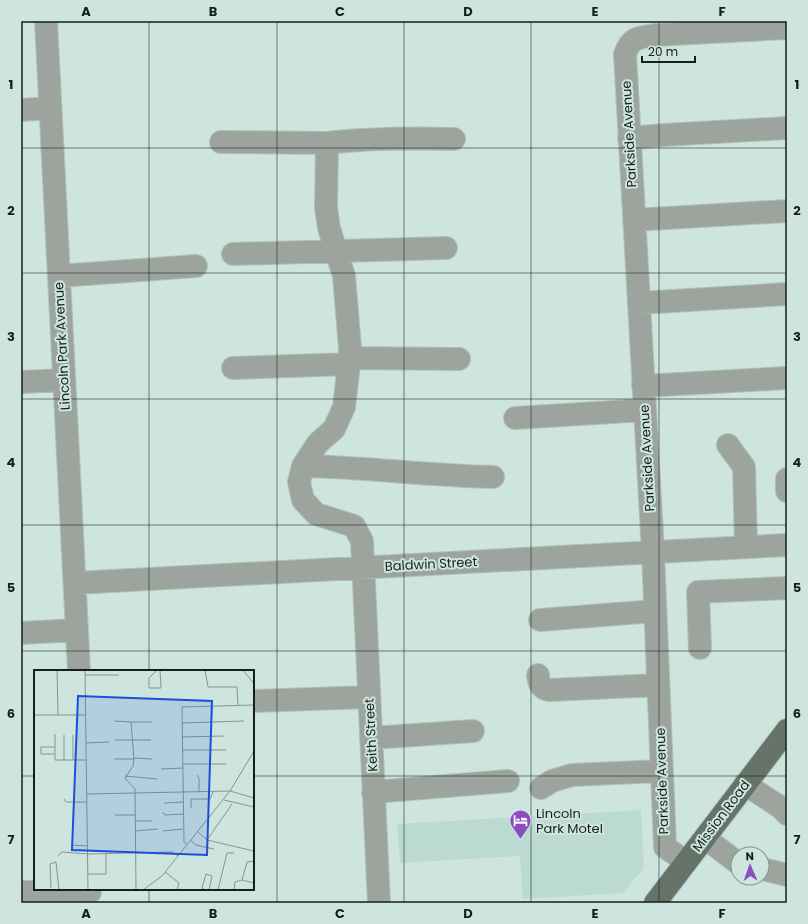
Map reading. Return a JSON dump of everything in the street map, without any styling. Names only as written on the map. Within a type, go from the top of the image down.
[{"type":"main road","name":"Mission Road","points":[[655,903],[787,730]]},
{"type":"street","name":"Lincoln Park Avenue","points":[[46,21],[79,670]]},
{"type":"street","name":"Parkside Avenue","points":[[686,862],[665,847],[653,552],[625,54],[629,44],[639,37],[787,28]]},
{"type":"street","points":[[21,110],[50,108]]},
{"type":"street","points":[[629,138],[787,128]]},
{"type":"street","points":[[221,142],[327,143],[424,138],[454,139]]},
{"type":"street","points":[[303,466],[318,443],[334,429],[344,407],[350,348],[344,276],[329,228],[326,208],[327,143]]},
{"type":"street","points":[[634,220],[787,211]]},
{"type":"street","points":[[233,254],[446,248]]},
{"type":"street","points":[[59,276],[196,266]]},
{"type":"street","points":[[639,303],[787,294]]},
{"type":"street","points":[[233,368],[349,361],[459,359]]},
{"type":"street","points":[[643,386],[787,378]]},
{"type":"street","points":[[21,382],[64,380]]},
{"type":"street","points":[[515,418],[645,410]]},
{"type":"street","points":[[728,446],[744,466],[746,547]]},
{"type":"street","points":[[303,466],[342,466],[452,476],[493,477]]},
{"type":"street","name":"Keith Street","points":[[303,466],[299,482],[303,500],[316,514],[354,526],[362,541],[379,903]]},
{"type":"street","points":[[787,478],[787,491]]},
{"type":"street","name":"Baldwin Street","points":[[75,583],[787,545]]},
{"type":"street","points":[[700,648],[698,592],[787,588]]},
{"type":"street","points":[[540,620],[655,611]]},
{"type":"street","points":[[21,633],[77,630]]},
{"type":"street","points":[[538,675],[541,686],[550,690],[658,685]]},
{"type":"street","points":[[254,701],[369,697]]},
{"type":"street","points":[[371,738],[472,731]]},
{"type":"street","points":[[541,788],[552,781],[572,775],[662,771]]},
{"type":"street","points":[[374,792],[508,780]]},
{"type":"street","points":[[745,784],[780,807],[787,814]]},
{"type":"street","points":[[705,838],[730,857]]},
{"type":"street","points":[[770,871],[787,874]]},
{"type":"street","points":[[21,892],[90,895]]},
{"type":"shaded area","name":"Lincoln Park Motel","points":[[641,810],[644,868],[623,893],[523,899],[520,856],[400,863],[397,824]]},
{"type":"place","name":"Lincoln Park Motel","points":[[520,840]]}]
